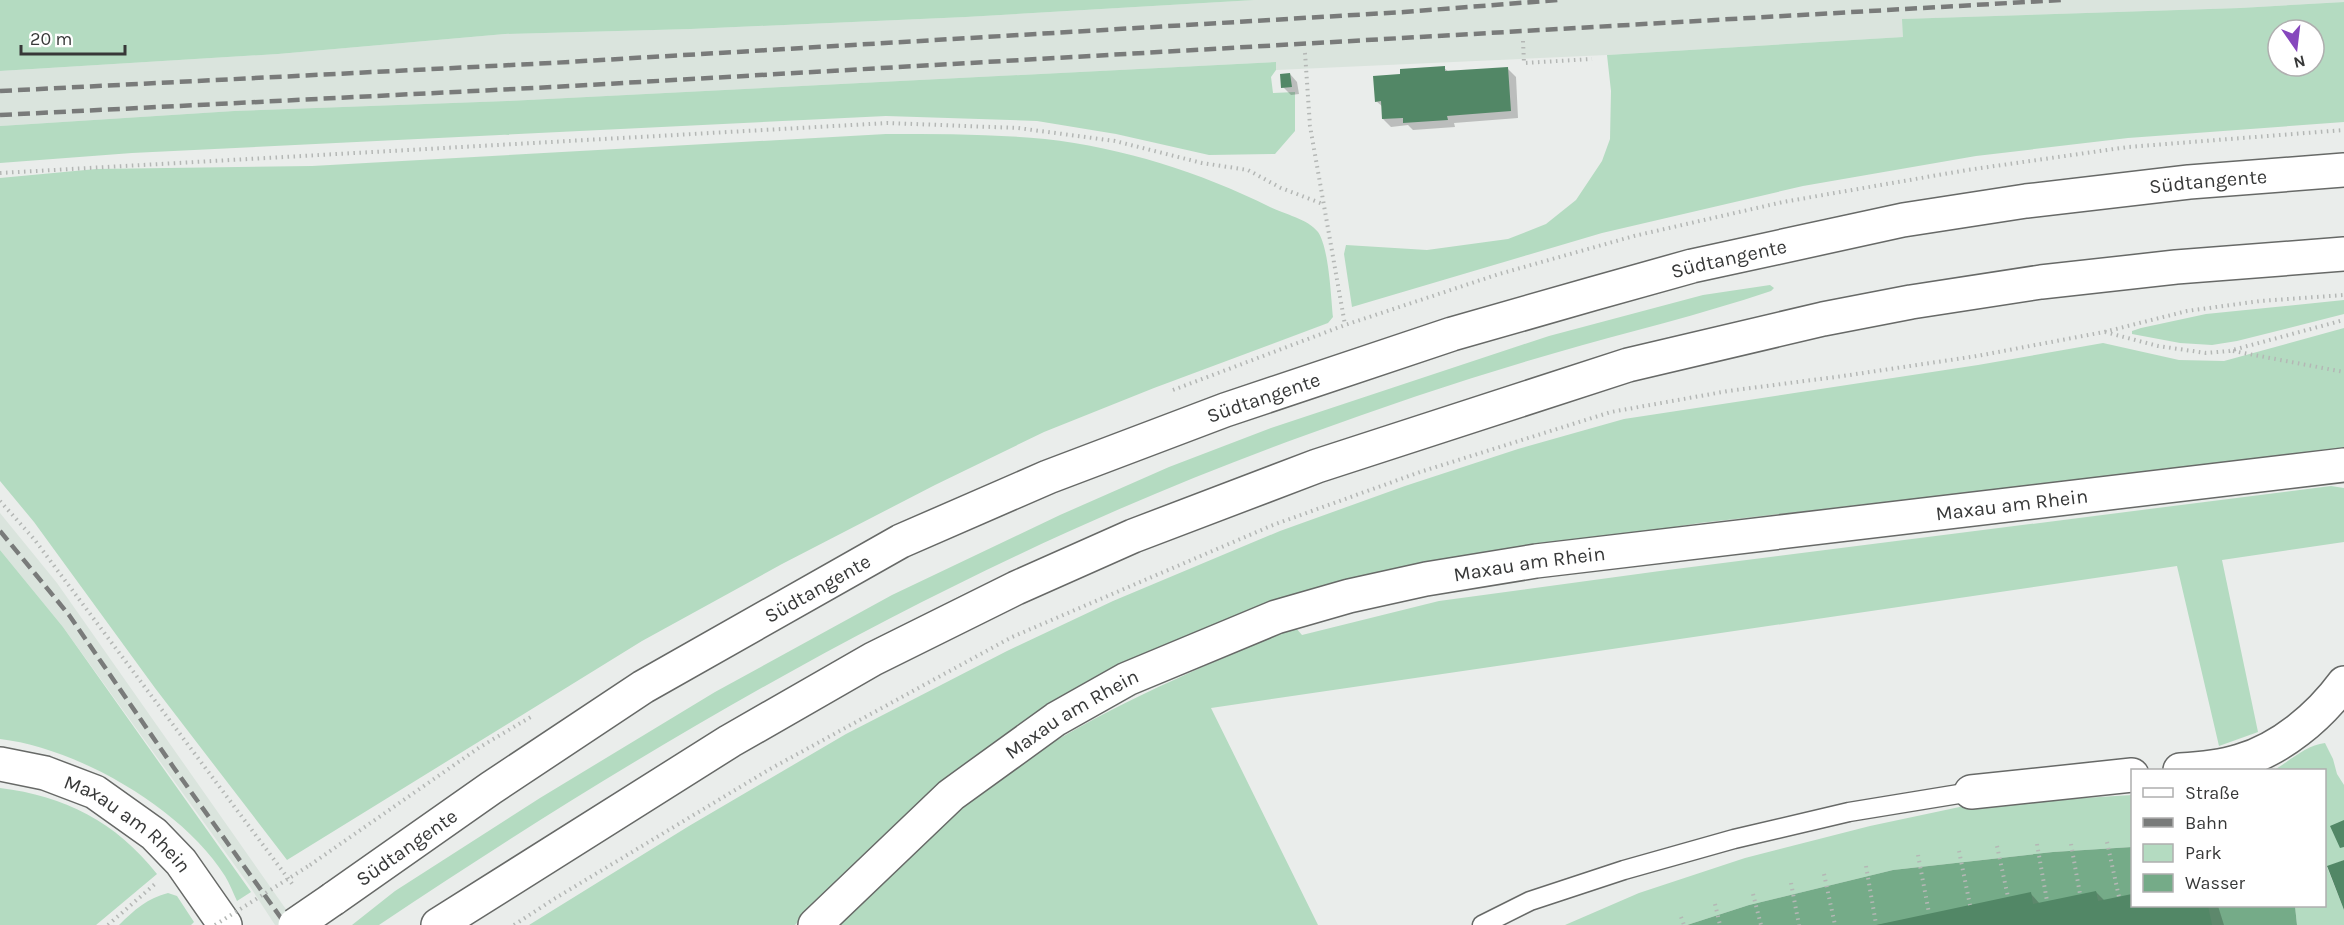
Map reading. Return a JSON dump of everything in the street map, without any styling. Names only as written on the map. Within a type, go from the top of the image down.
[{"type":"main road","name":"Südtangente","points":[[295,925],[492,788],[643,687],[901,541],[1048,477],[1225,410],[1452,334],[1692,266],[1903,220],[2037,199],[2189,182],[2344,170]]},
{"type":"main road","points":[[438,925],[730,741],[873,659],[1016,588],[1133,536],[1317,466],[1628,365],[1823,319],[1911,302],[2041,282],[2176,267],[2344,254]]},
{"type":"main road","name":"Maxau am Rhein","points":[[815,925],[951,795],[1056,719],[1127,679],[1276,617],[1348,596],[1426,579],[1536,561],[2344,465]]},
{"type":"main road","points":[[2198,769],[2242,761],[2266,751],[2318,714],[2344,683]]},
{"type":"main road","name":"Maxau am Rhein","points":[[0,764],[45,773],[94,792],[154,834],[181,862],[225,925]]},
{"type":"main road","points":[[1971,792],[2131,775]]},
{"type":"lane","points":[[1482,925],[1530,901],[1624,870],[1734,838],[1849,812],[1971,792]]},
{"type":"path","points":[[1523,41],[1524,63],[1592,59]]},
{"type":"path","points":[[1305,53],[1310,126],[1345,325]]},
{"type":"path","points":[[0,173],[888,123],[1018,128],[1115,141],[1202,163],[1248,170],[1281,188],[1323,204]]},
{"type":"path","points":[[514,925],[770,769],[1012,637],[1273,525],[1420,472],[1611,412],[1728,391],[1977,356],[2104,332],[2187,311],[2260,301],[2344,296]]},
{"type":"path","points":[[2104,332],[2158,345],[2206,353],[2229,351],[2344,320]]},
{"type":"path","points":[[2229,351],[2344,372]]},
{"type":"path","points":[[0,501],[34,539],[294,886]]},
{"type":"path","points":[[2107,842],[2119,897]]},
{"type":"path","points":[[2037,844],[2047,901]]},
{"type":"path","points":[[2071,844],[2080,894]]},
{"type":"path","points":[[1998,846],[2008,897]]},
{"type":"path","points":[[1959,851],[1970,905]]},
{"type":"path","points":[[1918,855],[1929,913]]},
{"type":"path","points":[[108,925],[181,862]]},
{"type":"path","points":[[215,925],[310,865]]},
{"type":"path","points":[[1866,866],[1876,924]]},
{"type":"path","points":[[1824,874],[1835,925]]},
{"type":"path","points":[[1791,883],[1799,925]]},
{"type":"path","points":[[1753,894],[1761,925]]},
{"type":"path","points":[[1715,904],[1720,925]]},
{"type":"path","points":[[1681,916],[1684,925]]},
{"type":"shaded area","points":[[1255,0],[2344,0],[2344,2],[2240,8],[1903,19],[1903,37],[1607,55],[1276,70],[1275,62],[507,101],[234,111],[0,126],[0,71],[278,54],[505,34],[691,29],[966,17]]},
{"type":"shaded area","points":[[0,513],[57,583],[297,925],[275,925],[249,885],[63,627],[0,550]]},
{"type":"green space","points":[[0,0],[1255,0],[966,17],[691,29],[505,34],[278,54],[0,71]]},
{"type":"green space","points":[[2344,2],[2344,122],[2128,138],[1976,156],[1803,186],[1602,233],[1352,307],[1344,254],[1346,245],[1427,250],[1508,239],[1546,224],[1576,200],[1602,161],[1610,139],[1611,91],[1607,55],[1903,37],[1902,19],[2240,8]]},
{"type":"green space","points":[[1276,62],[1276,70],[1271,77],[1273,93],[1295,92],[1295,131],[1275,154],[1209,155],[1116,134],[1037,121],[886,116],[132,153],[0,163],[0,126],[234,111],[507,101]]},
{"type":"green space","points":[[886,134],[1005,136],[1074,143],[1160,163],[1243,194],[1302,220],[1318,232],[1325,249],[1333,317],[1328,323],[1044,432],[782,564],[642,641],[287,860],[155,688],[34,522],[0,481],[0,178],[96,169],[312,166]]},
{"type":"green space","points":[[1770,285],[1774,288],[1771,291],[1744,300],[1524,362],[1368,413],[1183,482],[1062,534],[944,591],[713,716],[600,783],[379,925],[352,925],[395,891],[540,798],[715,692],[892,595],[1060,515],[1169,467],[1271,428],[1549,336],[1703,295]]},
{"type":"green space","points":[[2344,300],[2344,314],[2237,341],[2212,345],[2180,343],[2132,334],[2132,331],[2141,328],[2206,314]]},
{"type":"green space","points":[[2344,328],[2344,450],[1700,523],[1423,567],[1303,592],[1144,653],[1059,700],[871,849],[795,925],[529,925],[689,826],[846,734],[1007,651],[1113,601],[1280,531],[1405,486],[1518,449],[1624,419],[1978,365],[2103,343],[2179,360],[2224,361]]},
{"type":"green space","points":[[2331,486],[2344,488],[2344,542],[2222,560],[2258,732],[2219,746],[2177,566],[1211,708],[1318,925],[835,925],[942,824],[979,793],[1053,742],[1131,700],[1295,627],[1302,635],[1439,601]]},
{"type":"green space","points":[[0,550],[63,627],[251,892],[237,901],[225,876],[206,851],[156,806],[126,786],[62,755],[0,739]]},
{"type":"green space","points":[[2325,743],[2337,774],[2344,785],[2344,860],[2327,867],[2344,910],[2344,925],[2297,925],[2295,907],[2326,907],[2326,769],[2276,769],[2318,744]]},
{"type":"green space","points":[[0,788],[46,798],[88,814],[124,840],[157,874],[96,925],[0,925]]},
{"type":"green space","points":[[2131,795],[2131,847],[2053,852],[1893,870],[1749,905],[1687,925],[1565,925],[1639,893],[1745,858],[1870,826],[1969,805]]},
{"type":"green space","points":[[168,893],[177,896],[194,922],[191,925],[119,925],[142,905]]},
{"type":"water","points":[[2131,847],[2131,907],[2295,907],[2297,925],[1687,925],[1749,905],[1893,870],[2053,852]]},
{"type":"building","points":[[1445,66],[1445,71],[1508,67],[1511,111],[1447,116],[1448,120],[1403,123],[1403,118],[1382,119],[1381,101],[1375,102],[1373,76],[1400,74],[1400,69]]},
{"type":"building","points":[[1290,73],[1292,87],[1281,88],[1280,74]]},
{"type":"building","points":[[2344,820],[2344,847],[2340,848],[2330,826]]},
{"type":"building","points":[[2344,860],[2344,910],[2327,866]]},
{"type":"building","points":[[2096,891],[2098,901],[2131,894],[2131,907],[2208,907],[2212,925],[1876,925],[2031,892],[2033,904]]},
{"type":"railway","points":[[0,91],[551,63],[1404,12],[1558,0]]},
{"type":"railway","points":[[0,115],[553,87],[2061,0]]},
{"type":"railway","points":[[0,531],[69,615],[286,925]]}]
